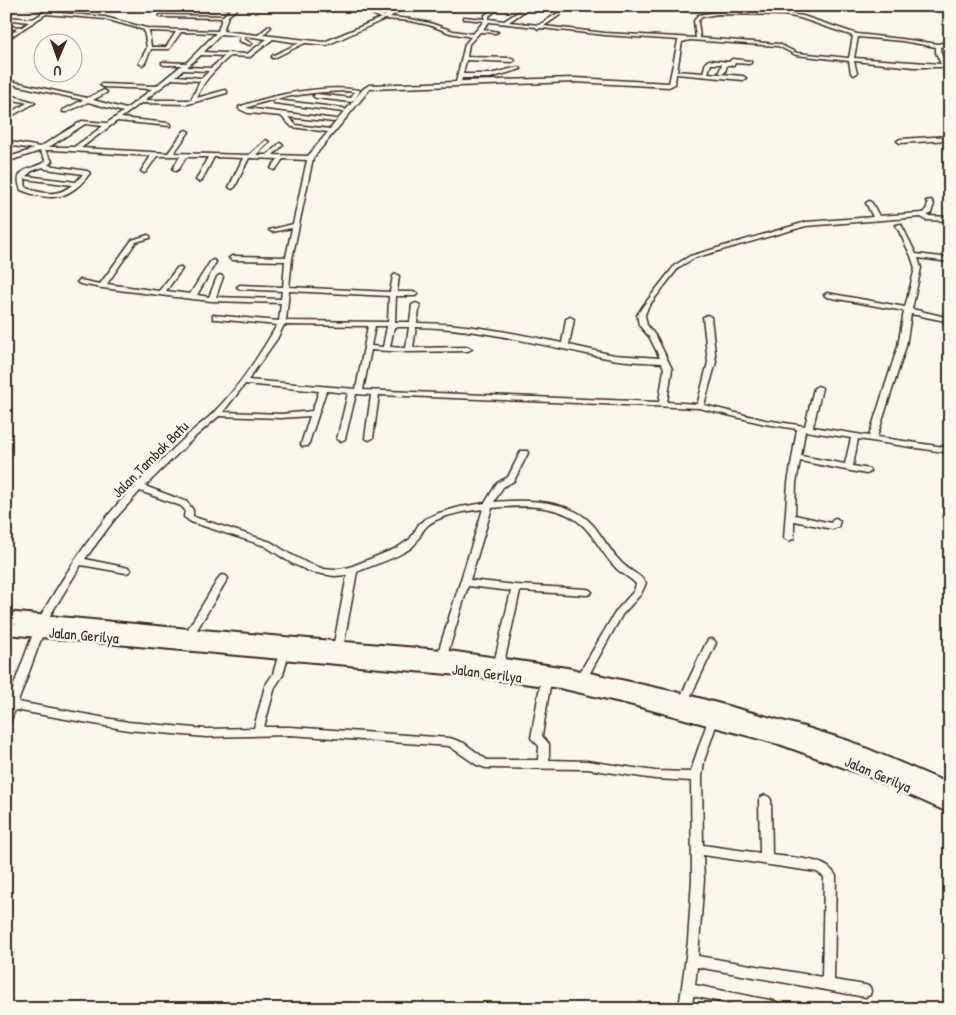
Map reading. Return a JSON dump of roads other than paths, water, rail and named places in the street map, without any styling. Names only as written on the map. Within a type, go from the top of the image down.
[{"type":"highway","name":"Jalan Gerilya","points":[[6,617],[41,625],[284,653],[471,665],[499,663],[582,677],[684,700],[843,746],[950,792]]},
{"type":"highway","name":"Jalan Gerilya","points":[[6,628],[41,625],[442,656],[471,665],[629,698],[784,739],[844,759],[950,806]]},
{"type":"street","points":[[23,6],[51,10]]},
{"type":"street","points":[[6,40],[9,35],[35,21],[56,6]]},
{"type":"street","points":[[214,6],[237,7]]},
{"type":"street","points":[[356,6],[385,18],[419,22],[452,32],[474,36]]},
{"type":"street","points":[[45,13],[105,18],[147,32],[165,34],[170,31],[220,32],[328,44],[385,18],[405,6]]},
{"type":"street","points":[[459,79],[467,44],[487,21],[487,16],[500,6]]},
{"type":"street","points":[[76,149],[200,53],[220,32],[224,17],[237,7]]},
{"type":"street","points":[[504,23],[527,7]]},
{"type":"street","points":[[24,20],[35,13]]},
{"type":"street","points":[[698,38],[698,18],[717,13],[761,13],[794,15],[856,35],[938,46],[950,42]]},
{"type":"street","points":[[538,28],[558,14]]},
{"type":"street","points":[[8,16],[35,21]]},
{"type":"street","points":[[161,16],[224,17]]},
{"type":"street","points":[[466,18],[597,34],[698,38],[772,44],[785,47],[796,54],[944,66]]},
{"type":"street","points":[[560,30],[569,23]]},
{"type":"street","points":[[260,36],[269,26]]},
{"type":"street","points":[[6,27],[23,28]]},
{"type":"street","points":[[479,30],[496,32]]},
{"type":"street","points":[[142,63],[149,48],[147,32]]},
{"type":"street","points":[[149,48],[167,48],[179,32]]},
{"type":"street","points":[[244,34],[241,40],[250,44]]},
{"type":"street","points":[[854,73],[851,59],[856,35]]},
{"type":"street","points":[[193,101],[195,92],[204,80],[227,57],[250,56],[273,38]]},
{"type":"street","points":[[459,79],[602,81],[632,85],[669,85],[672,84],[681,40],[698,38]]},
{"type":"street","points":[[274,57],[304,42]]},
{"type":"street","points":[[938,46],[938,53],[950,76]]},
{"type":"street","points":[[200,53],[242,60]]},
{"type":"street","points":[[718,63],[720,55]]},
{"type":"street","points":[[464,58],[512,60]]},
{"type":"street","points":[[705,74],[709,62],[732,64],[732,61],[749,62]]},
{"type":"street","points":[[164,63],[212,70]]},
{"type":"street","points":[[722,72],[724,63]]},
{"type":"street","points":[[327,131],[370,87],[490,76],[518,69]]},
{"type":"street","points":[[673,72],[743,78]]},
{"type":"street","points":[[170,78],[204,80]]},
{"type":"street","points":[[6,81],[127,111]]},
{"type":"street","points":[[103,85],[157,88]]},
{"type":"street","points":[[16,86],[44,92]]},
{"type":"street","points":[[7,96],[26,88]]},
{"type":"street","points":[[282,323],[289,259],[310,158],[334,120],[357,91],[349,89],[302,94],[251,104],[241,108],[334,120]]},
{"type":"street","points":[[65,111],[75,104],[104,92]]},
{"type":"street","points":[[139,101],[193,101],[225,92]]},
{"type":"street","points":[[302,94],[351,100]]},
{"type":"street","points":[[6,117],[32,102],[7,96]]},
{"type":"street","points":[[266,101],[343,110]]},
{"type":"street","points":[[6,110],[16,112]]},
{"type":"street","points":[[282,114],[294,126],[327,131]]},
{"type":"street","points":[[116,119],[168,126]]},
{"type":"street","points":[[7,160],[41,149],[81,123],[108,125]]},
{"type":"street","points":[[170,154],[186,132]]},
{"type":"street","points":[[900,141],[950,138]]},
{"type":"street","points":[[232,187],[249,156],[266,142]]},
{"type":"street","points":[[6,143],[41,149],[310,158]]},
{"type":"street","points":[[268,157],[280,145]]},
{"type":"street","points":[[41,149],[49,161],[44,165]]},
{"type":"street","points":[[144,171],[155,154]]},
{"type":"street","points":[[176,168],[184,154]]},
{"type":"street","points":[[199,180],[212,155]]},
{"type":"street","points":[[274,168],[282,157]]},
{"type":"street","points":[[44,165],[87,173],[63,194],[54,195],[23,189],[21,185],[22,177],[26,171],[32,167],[44,165]]},
{"type":"street","points":[[22,177],[76,184]]},
{"type":"street","points":[[924,216],[930,209],[931,204],[929,201]]},
{"type":"street","points":[[869,204],[877,218]]},
{"type":"street","points":[[664,405],[668,369],[653,338],[643,325],[641,315],[645,307],[677,266],[683,262],[692,257],[806,224],[924,216],[950,219]]},
{"type":"street","points":[[272,230],[296,225]]},
{"type":"street","points":[[872,439],[902,346],[918,268],[899,225]]},
{"type":"street","points":[[102,286],[134,241],[148,238]]},
{"type":"street","points":[[914,256],[950,260]]},
{"type":"street","points":[[232,258],[289,259]]},
{"type":"street","points":[[192,297],[213,262]]},
{"type":"street","points":[[162,292],[179,269]]},
{"type":"street","points":[[386,349],[391,324],[396,276]]},
{"type":"street","points":[[212,299],[220,277]]},
{"type":"street","points":[[80,282],[212,299],[284,301]]},
{"type":"street","points":[[240,287],[415,294]]},
{"type":"street","points":[[827,295],[950,320]]},
{"type":"street","points":[[409,350],[416,306]]},
{"type":"street","points":[[216,317],[282,323],[443,325],[532,338],[614,357],[665,361]]},
{"type":"street","points":[[700,406],[712,362],[707,317]]},
{"type":"street","points":[[565,347],[570,319]]},
{"type":"street","name":"Jalan Tambak Batu","points":[[6,719],[41,625],[79,561],[111,518],[139,487],[192,434],[217,414],[244,382],[282,323]]},
{"type":"street","points":[[341,439],[356,392],[372,324]]},
{"type":"street","points":[[367,348],[409,350],[468,349]]},
{"type":"street","points":[[244,382],[375,393],[700,406],[765,422],[950,451]]},
{"type":"street","points":[[789,538],[792,483],[796,458],[818,388]]},
{"type":"street","points":[[305,444],[323,389]]},
{"type":"street","points":[[369,438],[375,393]]},
{"type":"street","points":[[217,414],[281,416],[314,413]]},
{"type":"street","points":[[849,465],[855,436]]},
{"type":"street","points":[[442,656],[489,504],[500,486],[511,479],[524,453]]},
{"type":"street","points":[[796,458],[866,471]]},
{"type":"street","points":[[139,487],[187,506],[189,511],[188,517],[194,520],[268,544],[276,551],[304,565],[333,573],[353,570],[394,554],[416,539],[421,525],[430,519],[489,504],[544,506],[563,509],[575,514],[588,524],[616,563],[641,583],[638,592],[619,613],[582,677]]},
{"type":"street","points":[[791,517],[832,526],[835,525],[836,520]]},
{"type":"street","points":[[79,561],[126,570]]},
{"type":"street","points":[[338,648],[353,570]]},
{"type":"street","points":[[189,635],[223,578]]},
{"type":"street","points":[[466,583],[587,592]]},
{"type":"street","points":[[499,663],[516,588]]},
{"type":"street","points":[[684,700],[711,643]]},
{"type":"street","points":[[258,732],[270,686],[278,675],[284,653]]},
{"type":"street","points":[[543,764],[544,744],[536,738],[546,680]]},
{"type":"street","points":[[12,705],[128,726],[206,733],[290,731],[450,742],[458,745],[486,764],[587,765],[655,775],[696,777]]},
{"type":"street","points":[[685,1009],[694,941],[697,849],[696,777],[712,720]]},
{"type":"street","points":[[765,800],[766,859]]},
{"type":"street","points":[[697,849],[819,867],[827,872],[830,876],[828,984]]},
{"type":"street","points":[[691,960],[865,991]]},
{"type":"street","points":[[687,989],[774,1007]]}]
